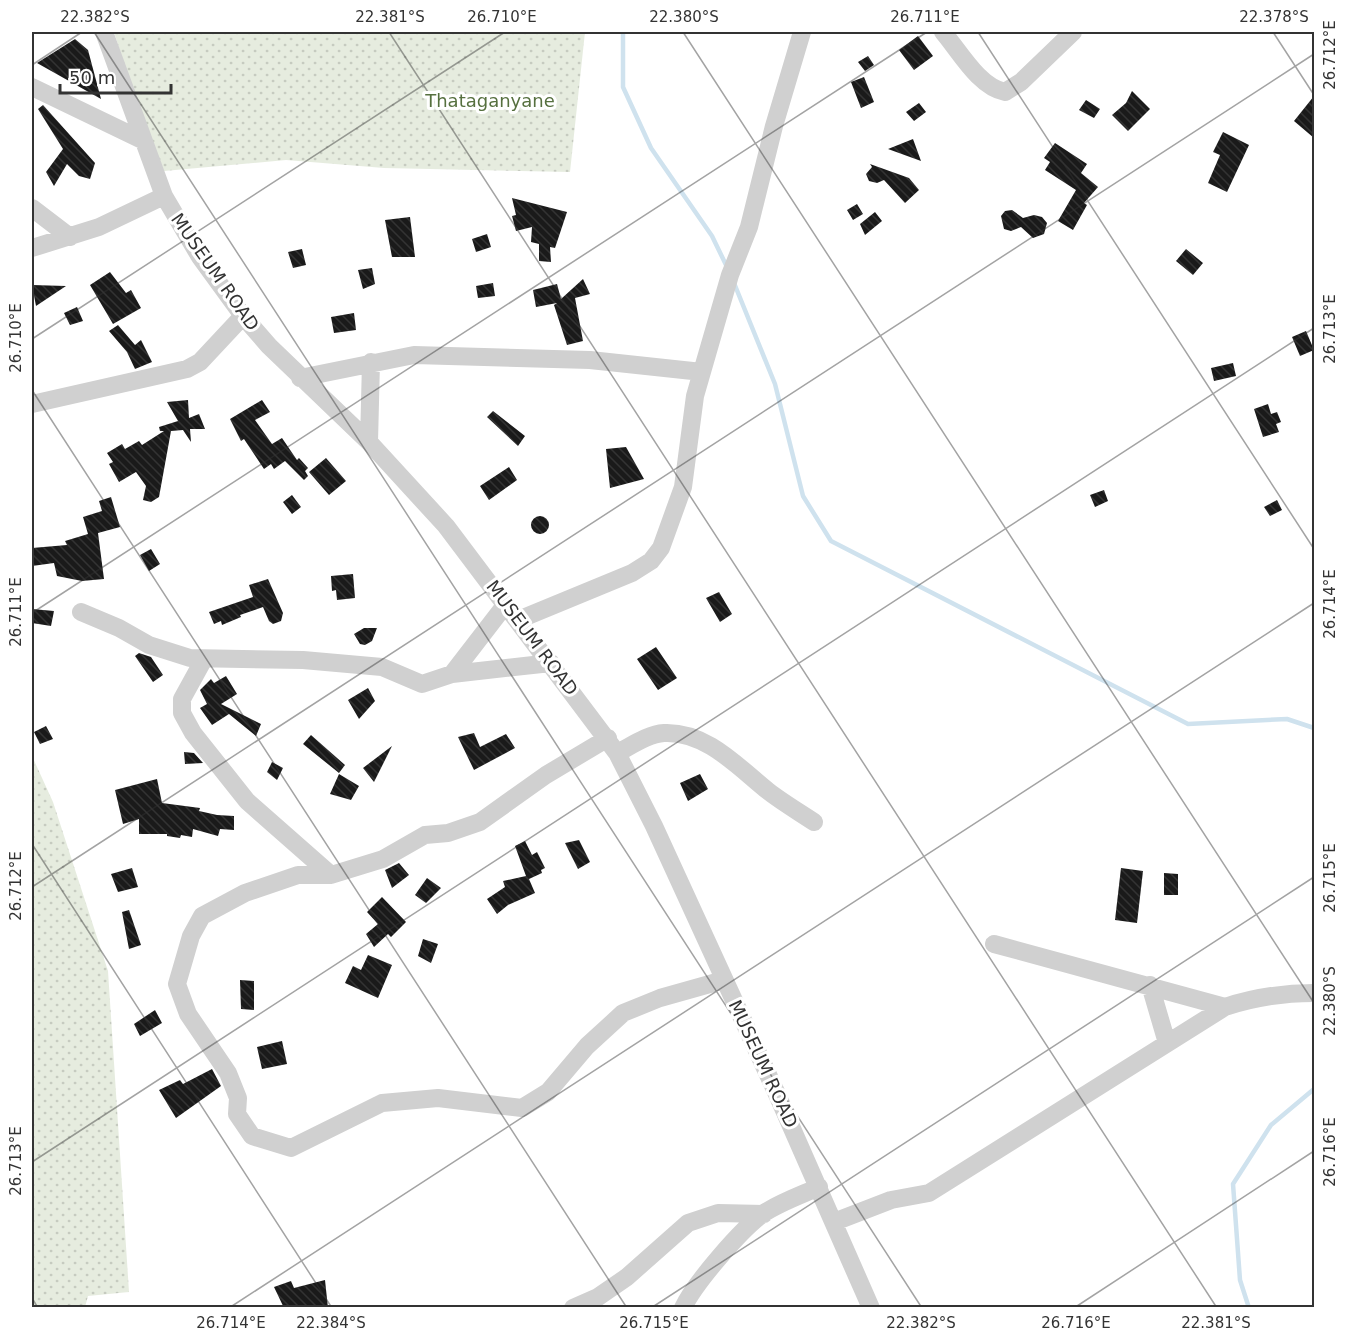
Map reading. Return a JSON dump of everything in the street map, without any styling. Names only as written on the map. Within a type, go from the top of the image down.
[{"type":"street","name":"MUSEUM ROAD","points":[[104,32],[164,196],[200,257],[243,316],[300,378],[369,442],[446,526],[612,746],[724,980],[871,1308]]},
{"type":"street","points":[[518,620],[632,573],[651,561],[661,548],[683,487],[688,435],[695,396],[730,276],[749,227],[774,126],[802,32]]},
{"type":"street","points":[[943,32],[983,81],[994,90],[1005,92],[1021,82],[1073,32]]},
{"type":"street","points":[[32,87],[142,140]]},
{"type":"street","points":[[32,248],[99,227],[164,196]]},
{"type":"street","points":[[32,208],[70,237]]},
{"type":"street","points":[[32,404],[187,369],[200,362],[243,316]]},
{"type":"street","points":[[300,378],[414,355],[590,360],[702,372]]},
{"type":"street","points":[[369,442],[371,362]]},
{"type":"street","points":[[452,674],[506,604]]},
{"type":"street","points":[[81,612],[119,628],[149,645],[190,658],[303,660],[382,667],[422,684],[452,674],[551,663]]},
{"type":"street","points":[[204,658],[182,699],[182,713],[193,733],[248,801],[331,875]]},
{"type":"street","points":[[724,980],[660,998],[624,1013],[587,1046],[548,1092],[522,1108],[438,1098],[382,1103],[291,1148],[252,1137],[237,1114],[238,1098],[228,1073],[188,1014],[177,984],[177,976],[191,936],[207,912],[245,893],[298,875],[331,875],[383,859],[425,835],[448,833],[480,822],[546,775],[612,746],[639,741],[662,733],[680,735],[710,746],[733,761],[768,791],[814,822]]},
{"type":"street","points":[[993,944],[1225,1007]]},
{"type":"street","points":[[1150,985],[1167,1043]]},
{"type":"street","points":[[834,1222],[891,1200],[929,1193],[1225,1007],[1250,998],[1289,993],[1314,993]]},
{"type":"street","points":[[682,1308],[691,1292],[745,1230],[764,1214],[819,1188]]},
{"type":"street","points":[[573,1308],[598,1297],[627,1277],[688,1223],[718,1214],[764,1214]]},
{"type":"green space","name":"Thataganyane","points":[[114,32],[585,32],[570,172],[384,168],[286,160],[164,171],[135,98]]},
{"type":"green space","points":[[32,756],[53,802],[108,971],[129,1292],[88,1296],[85,1307],[32,1307]]},
{"type":"building","points":[[918,36],[933,56],[914,70],[899,50]]},
{"type":"building","points":[[75,39],[88,50],[101,99],[37,63]]},
{"type":"building","points":[[868,56],[874,65],[865,71],[858,62]]},
{"type":"building","points":[[864,77],[874,102],[861,108],[851,82]]},
{"type":"building","points":[[1132,91],[1150,109],[1128,131],[1112,115],[1126,103]]},
{"type":"building","points":[[1314,96],[1314,138],[1294,121]]},
{"type":"building","points":[[1086,100],[1100,109],[1094,118],[1079,110]]},
{"type":"building","points":[[919,103],[926,112],[914,121],[906,112]]},
{"type":"building","points":[[43,105],[95,163],[90,179],[79,176],[67,164],[54,186],[46,172],[63,149],[38,109]]},
{"type":"building","points":[[1223,132],[1249,145],[1227,192],[1208,183],[1220,155],[1213,152]]},
{"type":"building","points":[[913,139],[921,161],[888,149]]},
{"type":"building","points":[[1055,143],[1087,164],[1081,173],[1098,187],[1084,203],[1087,205],[1073,230],[1058,221],[1076,190],[1045,170],[1050,162],[1044,158]]},
{"type":"building","points":[[870,164],[909,178],[919,190],[905,203],[884,180],[877,183],[869,181],[866,174],[872,167]]},
{"type":"building","points":[[512,198],[567,212],[555,248],[550,247],[551,262],[539,261],[539,244],[531,242],[532,227],[516,231],[512,216],[516,215]]},
{"type":"building","points":[[857,204],[863,214],[853,220],[847,210]]},
{"type":"building","points":[[1012,210],[1023,218],[1034,215],[1042,217],[1047,223],[1044,234],[1033,238],[1021,227],[1011,231],[1004,229],[1001,216],[1005,211]]},
{"type":"building","points":[[875,212],[882,221],[865,235],[860,224]]},
{"type":"building","points":[[410,217],[415,257],[392,257],[385,220]]},
{"type":"building","points":[[487,234],[491,247],[476,252],[472,239]]},
{"type":"building","points":[[302,249],[306,265],[293,268],[288,252]]},
{"type":"building","points":[[1186,249],[1203,263],[1193,275],[1176,261]]},
{"type":"building","points":[[372,268],[375,284],[363,289],[358,270]]},
{"type":"building","points":[[110,272],[126,293],[131,290],[141,308],[113,324],[90,285]]},
{"type":"building","points":[[583,279],[590,294],[575,298],[583,341],[567,345],[554,305],[557,303],[536,307],[533,290],[557,284],[561,299]]},
{"type":"building","points":[[493,283],[495,296],[478,298],[476,286]]},
{"type":"building","points":[[32,285],[66,286],[36,306]]},
{"type":"building","points":[[77,307],[83,321],[70,325],[64,313]]},
{"type":"building","points":[[354,313],[356,330],[334,333],[331,317]]},
{"type":"building","points":[[118,325],[135,345],[141,340],[152,362],[135,369],[127,352],[109,331]]},
{"type":"building","points":[[1306,331],[1314,350],[1300,356],[1292,337]]},
{"type":"building","points":[[1233,363],[1236,376],[1214,381],[1211,368]]},
{"type":"building","points":[[188,400],[189,418],[199,414],[205,429],[190,429],[191,442],[183,430],[171,431],[159,497],[151,502],[143,500],[146,486],[136,472],[119,482],[109,464],[113,462],[107,453],[122,444],[125,449],[139,441],[142,445],[164,431],[160,431],[159,427],[178,421],[167,402]]},
{"type":"building","points":[[262,400],[270,412],[255,420],[272,444],[282,438],[297,460],[299,458],[308,468],[305,471],[308,476],[304,480],[285,461],[274,469],[271,464],[264,469],[244,439],[241,441],[230,419]]},
{"type":"building","points":[[1268,404],[1271,414],[1277,412],[1281,422],[1276,424],[1279,432],[1263,437],[1254,409]]},
{"type":"building","points":[[493,411],[525,436],[518,446],[487,417]]},
{"type":"building","points":[[626,447],[644,479],[610,488],[606,449]]},
{"type":"building","points":[[326,458],[346,481],[329,495],[309,472]]},
{"type":"building","points":[[509,467],[517,480],[489,500],[480,486]]},
{"type":"building","points":[[1104,490],[1108,501],[1095,507],[1090,495]]},
{"type":"building","points":[[292,495],[301,507],[292,514],[283,502]]},
{"type":"building","points":[[111,497],[120,527],[98,533],[104,579],[82,581],[57,576],[54,563],[32,566],[32,548],[67,545],[65,541],[88,534],[83,517],[102,511],[99,501]]},
{"type":"building","points":[[1277,500],[1282,510],[1270,516],[1264,507]]},
{"type":"building","points":[[540,516],[546,519],[549,525],[546,531],[540,534],[534,531],[531,525],[534,519]]},
{"type":"building","points":[[151,549],[160,564],[149,571],[140,555]]},
{"type":"building","points":[[353,574],[355,598],[337,600],[336,590],[332,591],[331,576]]},
{"type":"building","points":[[268,579],[283,613],[281,621],[273,624],[269,621],[263,607],[240,615],[241,617],[222,625],[221,621],[214,624],[209,612],[253,597],[249,585]]},
{"type":"building","points":[[719,592],[732,614],[720,622],[706,598]]},
{"type":"building","points":[[32,609],[54,611],[51,626],[32,623]]},
{"type":"building","points":[[364,628],[377,628],[372,641],[365,645],[360,644],[354,634]]},
{"type":"building","points":[[656,647],[677,678],[658,690],[637,659]]},
{"type":"building","points":[[139,653],[151,657],[163,675],[153,682],[135,656]]},
{"type":"building","points":[[226,676],[237,694],[221,704],[261,724],[256,736],[229,714],[212,725],[200,708],[207,704],[200,690],[211,679],[214,683]]},
{"type":"building","points":[[368,688],[375,701],[359,719],[348,700]]},
{"type":"building","points":[[46,726],[53,739],[40,744],[34,732]]},
{"type":"building","points":[[474,733],[480,747],[506,734],[515,748],[474,770],[458,737]]},
{"type":"building","points":[[311,735],[345,765],[339,773],[303,744]]},
{"type":"building","points":[[392,746],[374,782],[363,768]]},
{"type":"building","points":[[184,752],[194,753],[203,763],[185,764]]},
{"type":"building","points":[[272,762],[283,768],[277,780],[267,772]]},
{"type":"building","points":[[339,774],[359,786],[351,800],[330,794]]},
{"type":"building","points":[[700,774],[708,789],[688,801],[680,783]]},
{"type":"building","points":[[157,779],[162,803],[200,808],[199,811],[217,815],[234,816],[234,830],[220,829],[218,836],[193,829],[192,837],[181,835],[180,838],[167,836],[167,834],[139,834],[139,819],[123,824],[115,790]]},
{"type":"building","points":[[579,840],[590,862],[578,869],[565,843]]},
{"type":"building","points":[[525,841],[532,855],[537,852],[545,868],[541,870],[542,873],[529,879],[535,893],[508,905],[497,914],[487,899],[505,887],[503,881],[526,876],[515,846]]},
{"type":"building","points":[[399,863],[409,875],[392,888],[385,870]]},
{"type":"building","points":[[132,868],[138,887],[118,892],[111,874]]},
{"type":"building","points":[[1121,868],[1143,871],[1137,923],[1115,920]]},
{"type":"building","points":[[1164,873],[1178,874],[1178,895],[1164,895]]},
{"type":"building","points":[[427,878],[441,888],[426,903],[415,895]]},
{"type":"building","points":[[382,897],[406,922],[391,937],[388,934],[374,947],[366,934],[378,924],[367,912]]},
{"type":"building","points":[[129,910],[141,945],[129,949],[122,912]]},
{"type":"building","points":[[423,939],[438,944],[431,963],[418,956]]},
{"type":"building","points":[[368,955],[392,965],[378,998],[345,983],[353,966],[361,970]]},
{"type":"building","points":[[240,980],[254,981],[254,1010],[241,1009]]},
{"type":"building","points":[[155,1010],[162,1023],[140,1036],[134,1024]]},
{"type":"building","points":[[282,1041],[287,1064],[262,1069],[257,1047]]},
{"type":"building","points":[[212,1069],[221,1086],[176,1118],[159,1090],[180,1080],[183,1084]]},
{"type":"building","points":[[325,1280],[328,1308],[284,1308],[274,1287],[291,1281],[294,1288]]},
{"type":"waterway","points":[[623,32],[623,87],[651,148],[712,236],[727,267]]},
{"type":"waterway","points":[[734,283],[775,384],[803,496],[831,541],[1188,724],[1287,719],[1314,728]]},
{"type":"waterway","points":[[1249,1308],[1240,1280],[1233,1184],[1271,1125],[1314,1089]]}]
